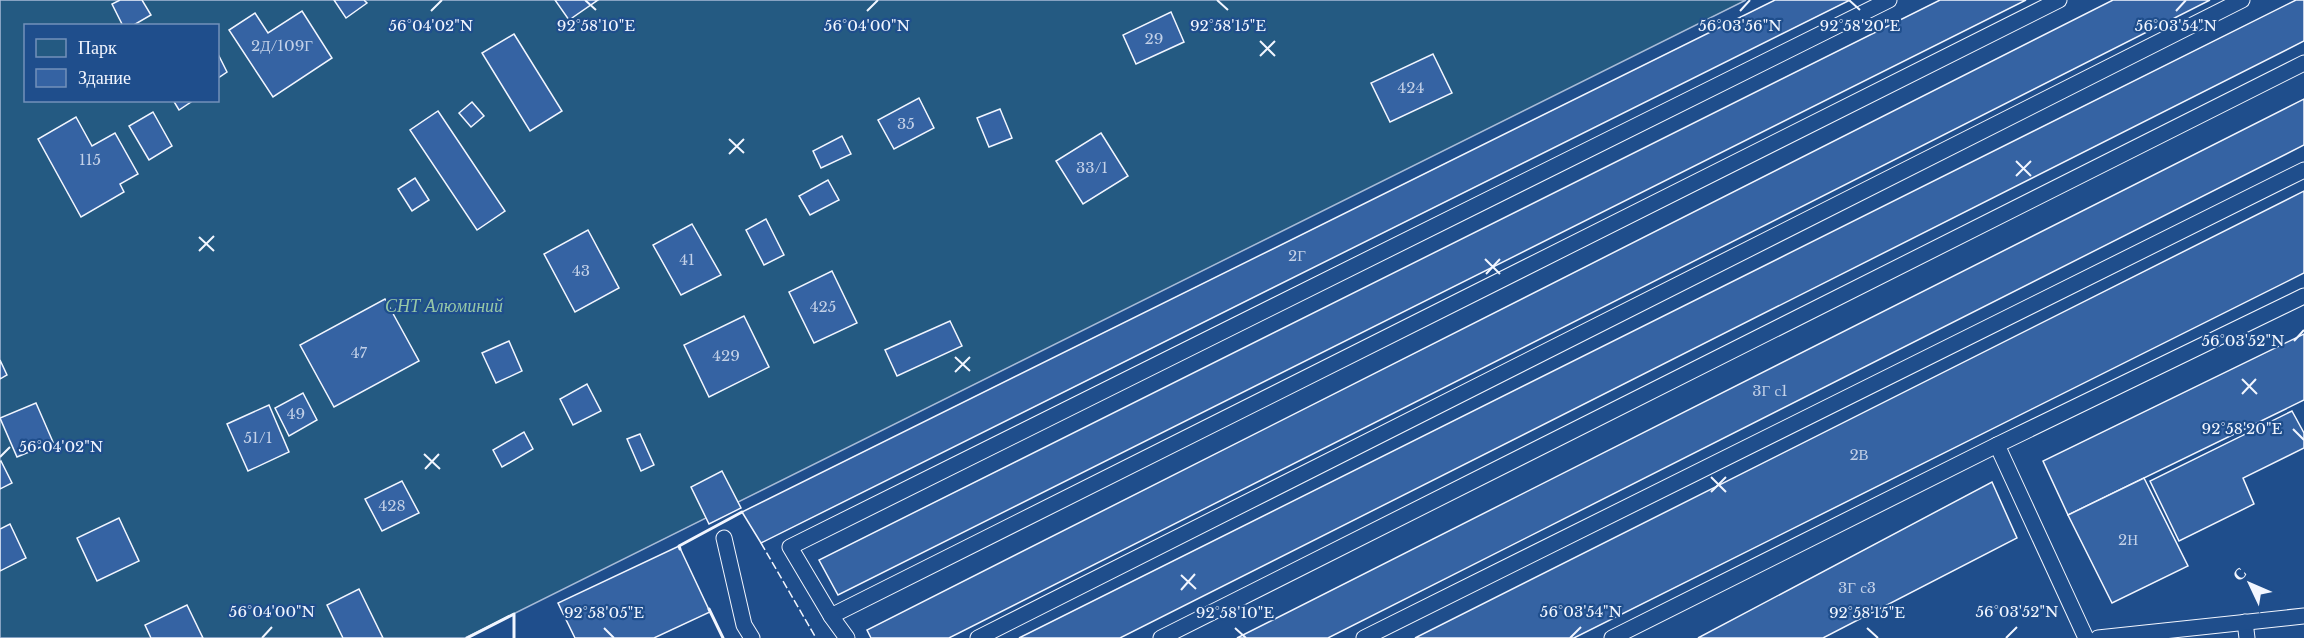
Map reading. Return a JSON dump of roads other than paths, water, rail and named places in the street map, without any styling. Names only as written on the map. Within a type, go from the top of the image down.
[{"type":"lane","points":[[847,638],[831,616],[790,547],[1889,0]]},
{"type":"lane","points":[[831,616],[2059,0]]},
{"type":"lane","points":[[978,638],[2242,0]]},
{"type":"lane","points":[[1161,638],[2304,63]]},
{"type":"lane","points":[[1364,638],[2304,170]]},
{"type":"lane","points":[[1612,638],[1997,445],[2304,296]]},
{"type":"lane","points":[[1997,445],[2086,638]]},
{"type":"lane","points":[[724,538],[744,625],[752,638]]},
{"type":"lane","points":[[2098,638],[2304,616]]},
{"type":"lane","points":[[2246,622],[2247,638]]},
{"type":"park label","name":"СНТ Алюминий","points":[[444,306]]}]
